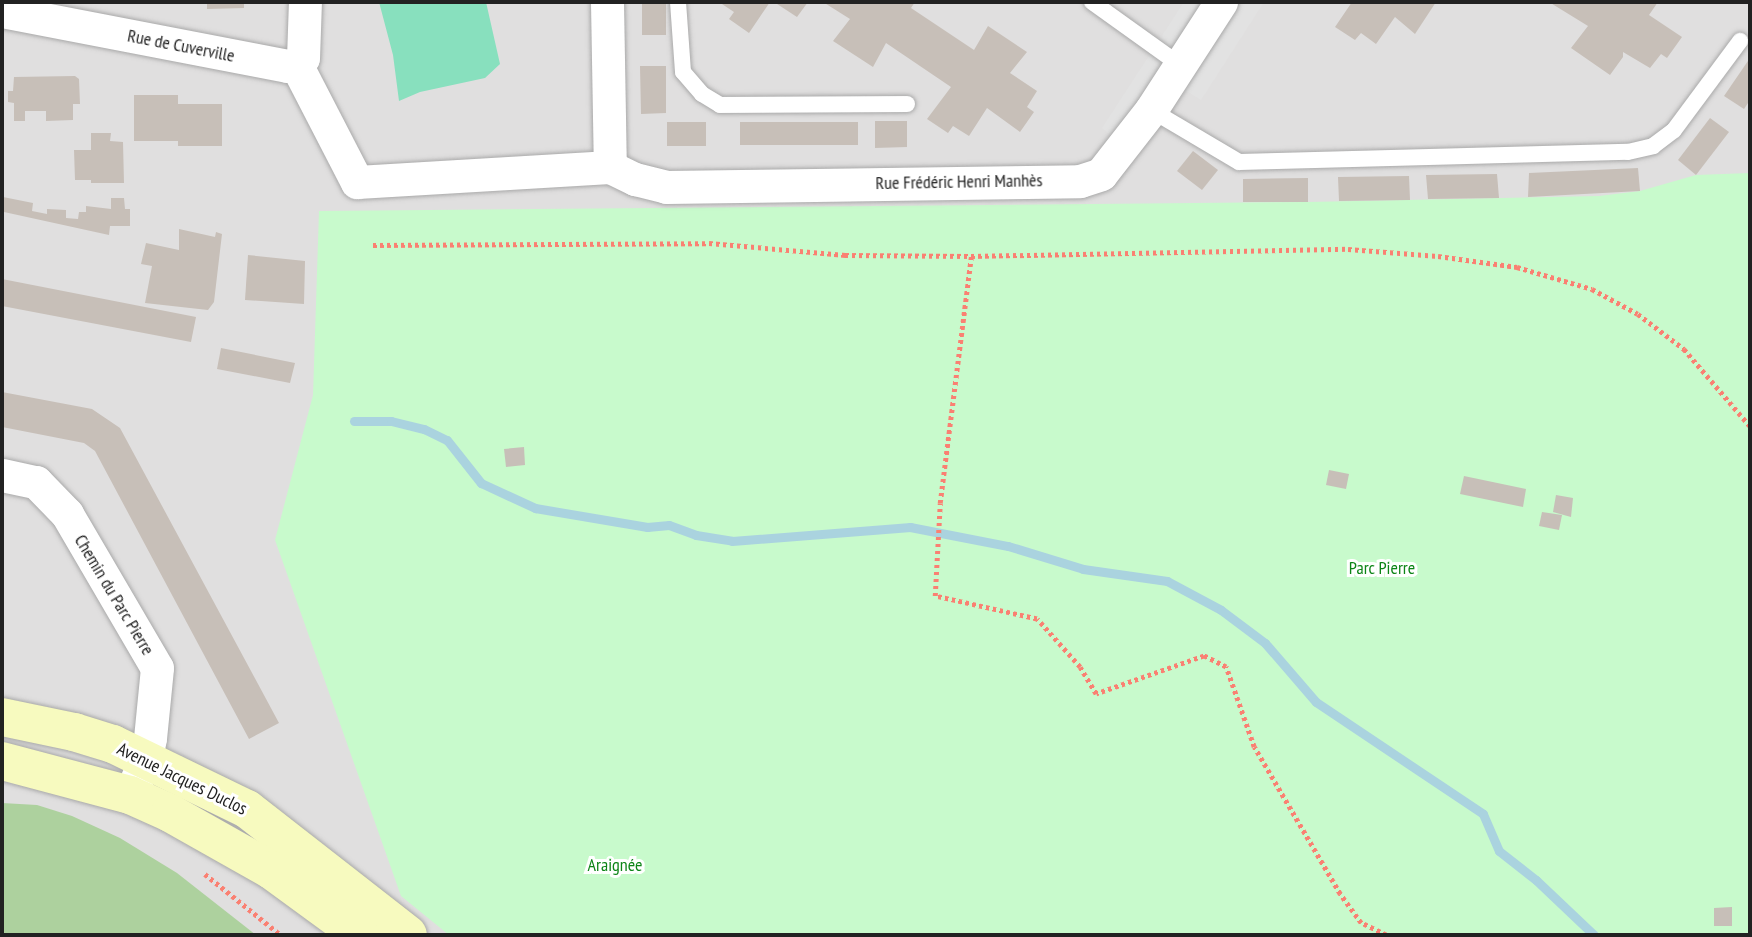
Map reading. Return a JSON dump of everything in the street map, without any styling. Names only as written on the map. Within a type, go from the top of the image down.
[{"type":"main road","name":"Avenue Jacques Duclos","points":[[2,718],[74,732],[146,758],[247,809],[408,935]]},
{"type":"main road","name":"Avenue Jacques Duclos","points":[[2,761],[130,795],[234,847],[360,935]]},
{"type":"street","points":[[296,64],[303,58],[304,2]]},
{"type":"street","points":[[607,2],[610,167]]},
{"type":"street","name":"Rue Frédéric Henri Manhès","points":[[296,64],[357,182],[610,167],[635,179],[666,187],[1080,181],[1101,174],[1151,110],[1221,2]]},
{"type":"street","name":"Rue de Cuverville","points":[[2,11],[66,13],[265,63],[296,64]]},
{"type":"street","name":"Chemin du Parc Pierre","points":[[2,475],[36,482],[59,504],[157,668],[158,685],[146,758],[130,795]]},
{"type":"lane","points":[[678,2],[683,72],[702,94],[720,105],[907,104]]},
{"type":"lane","points":[[1092,2],[1180,65]]},
{"type":"lane","points":[[1151,110],[1238,162],[1628,152],[1653,146],[1674,130],[1740,41]]},
{"type":"path","points":[[373,245],[709,243],[845,255],[971,256],[1348,249],[1438,256],[1517,267],[1592,289],[1638,314],[1684,349],[1750,426]]},
{"type":"path","points":[[971,256],[940,503],[935,596],[1037,619],[1080,667],[1097,694],[1204,656],[1226,667],[1254,747],[1340,894],[1361,923],[1386,935]]},
{"type":"path","points":[[198,869],[281,935]]},
{"type":"shaded area","name":"Parc Pierre","points":[[2,2],[1750,2],[1750,935],[2,935]]},
{"type":"shaded area","points":[[1184,2],[1264,2],[1201,100],[1180,87],[1123,146],[1102,128]]},
{"type":"green space","points":[[379,2],[486,2],[500,64],[485,78],[420,92],[399,101],[393,55]]},
{"type":"green space","name":"Parc Pierre","points":[[1750,173],[1750,935],[449,935],[401,896],[275,540],[313,395],[319,211],[1308,202],[1599,196],[1640,191],[1696,175]]},
{"type":"green space","points":[[2,803],[37,805],[72,816],[120,838],[177,873],[256,935],[2,935]]},
{"type":"building","points":[[207,2],[244,2],[244,8],[207,9]]},
{"type":"building","points":[[642,2],[666,2],[666,35],[642,35]]},
{"type":"building","points":[[719,2],[770,2],[749,33],[729,19],[734,12]]},
{"type":"building","points":[[774,2],[808,2],[797,17]]},
{"type":"building","points":[[823,2],[915,2],[911,8],[974,50],[988,26],[1027,52],[1010,73],[1037,91],[1027,107],[1034,112],[1020,132],[987,108],[969,136],[953,126],[948,133],[927,119],[951,87],[886,43],[873,67],[833,41],[850,19]]},
{"type":"building","points":[[1352,2],[1436,2],[1415,34],[1395,17],[1376,44],[1361,33],[1355,40],[1335,27]]},
{"type":"building","points":[[1549,2],[1658,2],[1649,15],[1682,37],[1667,58],[1661,54],[1650,68],[1623,52],[1623,57],[1610,75],[1571,48],[1588,26]]},
{"type":"building","points":[[1750,58],[1750,100],[1744,109],[1724,96]]},
{"type":"building","points":[[640,66],[666,66],[666,113],[641,114]]},
{"type":"building","points":[[75,76],[79,79],[80,104],[73,104],[73,120],[46,121],[46,111],[25,111],[25,121],[14,121],[14,103],[8,102],[8,91],[13,91],[14,77]]},
{"type":"building","points":[[134,95],[178,95],[178,104],[222,104],[222,146],[178,146],[178,141],[134,141]]},
{"type":"building","points":[[1710,118],[1729,132],[1696,175],[1678,160]]},
{"type":"building","points":[[875,121],[907,121],[907,147],[875,148]]},
{"type":"building","points":[[667,122],[706,122],[706,146],[667,146]]},
{"type":"building","points":[[740,122],[858,122],[858,145],[740,145]]},
{"type":"building","points":[[91,133],[111,133],[110,141],[123,142],[124,183],[75,180],[74,150],[91,150]]},
{"type":"building","points":[[1193,151],[1218,170],[1202,190],[1177,171]]},
{"type":"building","points":[[1638,168],[1640,191],[1528,197],[1529,173]]},
{"type":"building","points":[[1497,174],[1499,198],[1428,199],[1426,175]]},
{"type":"building","points":[[1409,176],[1410,200],[1339,201],[1338,177]]},
{"type":"building","points":[[1308,178],[1308,202],[1243,202],[1243,179]]},
{"type":"building","points":[[3,197],[33,203],[32,211],[47,214],[47,209],[66,210],[66,218],[78,219],[79,212],[86,212],[86,206],[111,209],[111,198],[124,198],[125,209],[130,209],[130,226],[110,226],[109,235],[4,212]]},
{"type":"building","points":[[179,229],[215,237],[216,232],[222,234],[214,302],[208,310],[145,303],[152,266],[141,264],[146,243],[179,250]]},
{"type":"building","points":[[248,255],[305,261],[304,304],[245,300]]},
{"type":"building","points":[[2,279],[196,317],[191,342],[2,306]]},
{"type":"building","points":[[221,348],[295,363],[290,383],[217,369]]},
{"type":"building","points":[[2,392],[92,409],[120,428],[279,723],[249,739],[95,451],[84,443],[2,427]]},
{"type":"building","points":[[524,447],[525,465],[506,467],[504,449]]},
{"type":"building","points":[[1329,470],[1349,474],[1346,489],[1326,485]]},
{"type":"building","points":[[1464,476],[1526,489],[1523,507],[1460,494]]},
{"type":"building","points":[[1556,495],[1573,498],[1571,517],[1553,512]]},
{"type":"building","points":[[1542,512],[1562,515],[1559,530],[1539,526]]},
{"type":"building","points":[[1732,907],[1732,926],[1714,926],[1714,908]]},
{"type":"waterway","points":[[354,421],[391,421],[424,429],[447,440],[481,483],[535,508],[647,527],[669,525],[696,535],[732,541],[910,527],[1008,546],[1083,569],[1167,581],[1221,610],[1265,643],[1316,702],[1483,814],[1499,851],[1536,880],[1594,935]]},
{"type":"park label","name":"Araignée","points":[[615,865]]}]
